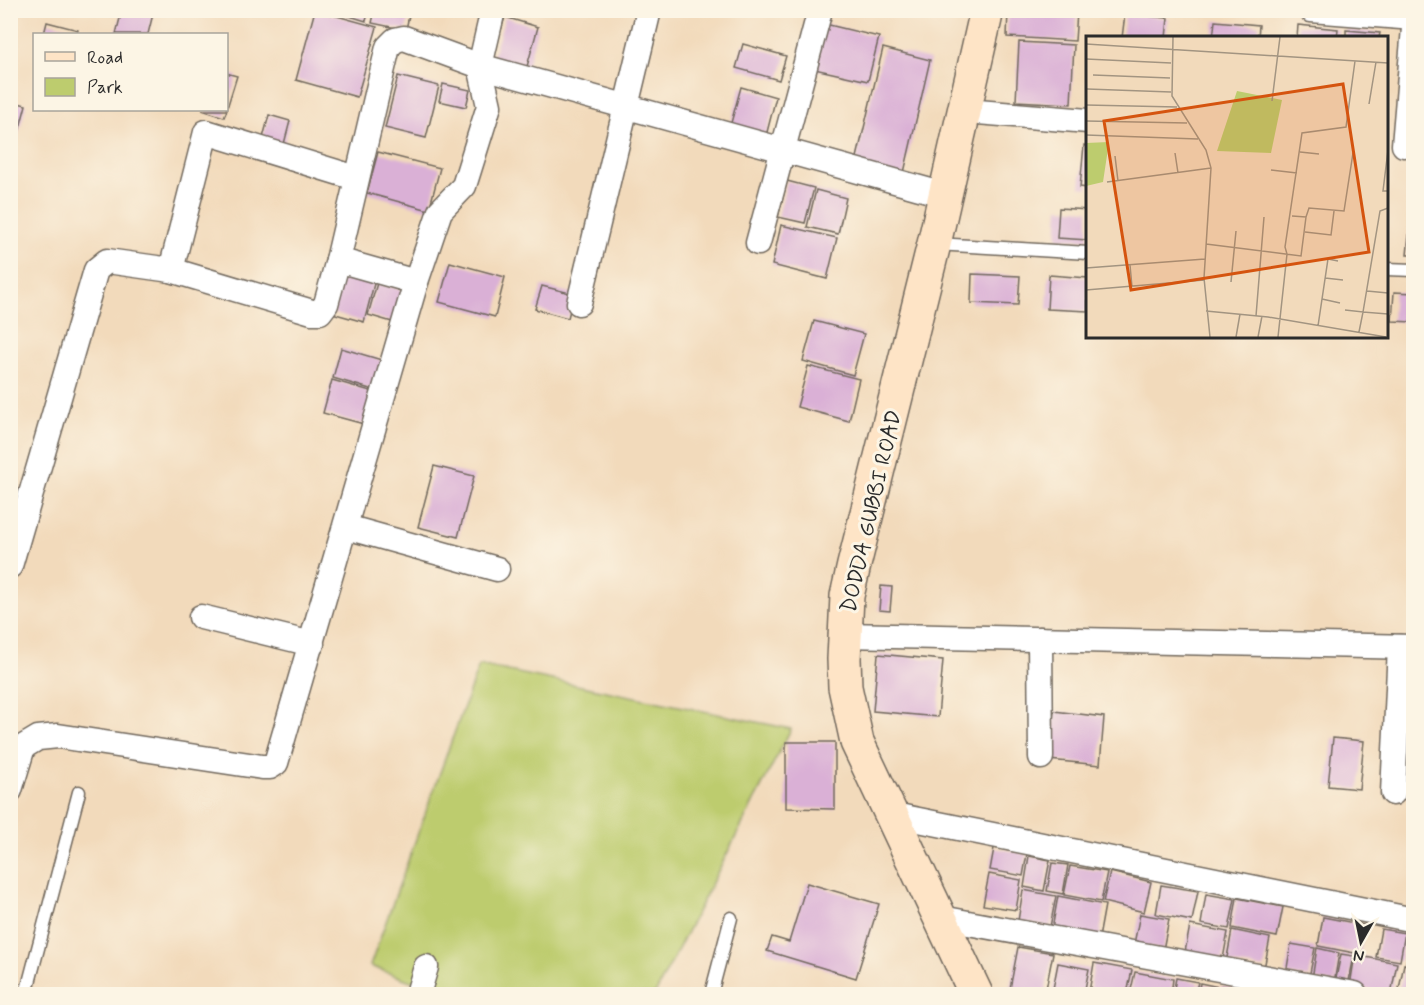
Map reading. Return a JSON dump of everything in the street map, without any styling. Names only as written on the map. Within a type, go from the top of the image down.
[{"type":"main road","name":"DODDA GUBBI ROAD","points":[[976,994],[894,815],[857,742],[845,687],[844,635],[852,576],[934,244],[987,10]]},
{"type":"street","points":[[10,790],[24,747],[38,738],[58,736],[270,767],[276,763],[281,753],[416,282],[441,211],[464,186],[489,106],[480,66],[494,10]]},
{"type":"street","points":[[579,303],[649,10]]},
{"type":"street","points":[[758,243],[820,10]]},
{"type":"street","points":[[1311,10],[1413,18]]},
{"type":"street","points":[[1401,145],[1413,28]]},
{"type":"street","points":[[10,566],[96,270],[107,261],[171,270],[312,312],[320,312],[326,304],[338,260],[388,47],[395,40],[404,38],[480,66],[945,195]]},
{"type":"street","points":[[965,111],[1086,121]]},
{"type":"street","points":[[171,270],[206,132],[356,178]]},
{"type":"street","points":[[338,260],[416,282]]},
{"type":"street","points":[[346,527],[497,569]]},
{"type":"street","points":[[201,617],[312,644]]},
{"type":"street","points":[[844,635],[1407,647],[1393,793]]},
{"type":"street","points":[[1040,639],[1041,757]]},
{"type":"street","points":[[894,815],[1413,920]]},
{"type":"street","points":[[941,918],[1355,994]]},
{"type":"street","points":[[418,994],[426,967]]},
{"type":"lane","points":[[934,244],[1086,253]]},
{"type":"lane","points":[[1388,269],[1413,270]]},
{"type":"lane","points":[[26,994],[79,792]]},
{"type":"lane","points":[[711,994],[731,918]]},
{"type":"green space","points":[[479,665],[791,729],[655,994],[446,994],[370,966]]},
{"type":"building","points":[[122,10],[154,10],[148,33],[116,33]]},
{"type":"building","points":[[315,10],[377,27],[357,97],[296,80]]},
{"type":"building","points":[[330,10],[369,10],[366,21]]},
{"type":"building","points":[[375,10],[410,10],[406,30],[372,23]]},
{"type":"building","points":[[1008,10],[1077,12],[1075,41],[1007,37]]},
{"type":"building","points":[[1125,14],[1168,18],[1166,36],[1122,36]]},
{"type":"building","points":[[505,17],[538,27],[526,70],[492,60]]},
{"type":"building","points":[[1215,21],[1259,25],[1258,36],[1213,36]]},
{"type":"building","points":[[47,22],[78,30],[77,33],[44,33]]},
{"type":"building","points":[[821,23],[879,37],[868,81],[810,68]]},
{"type":"building","points":[[1298,25],[1338,29],[1337,36],[1297,36]]},
{"type":"building","points":[[1346,30],[1380,33],[1379,36],[1346,36]]},
{"type":"building","points":[[1019,42],[1074,45],[1071,104],[1016,101]]},
{"type":"building","points":[[743,44],[786,56],[779,80],[736,68]]},
{"type":"building","points":[[883,48],[930,60],[903,177],[855,166]]},
{"type":"building","points":[[228,74],[237,76],[228,105]]},
{"type":"building","points":[[398,76],[439,86],[426,138],[385,128]]},
{"type":"building","points":[[443,84],[470,90],[466,107],[439,101]]},
{"type":"building","points":[[741,87],[776,97],[765,140],[729,130]]},
{"type":"building","points":[[10,101],[26,105],[13,154],[10,153]]},
{"type":"building","points":[[205,111],[227,111],[224,117]]},
{"type":"building","points":[[269,115],[290,121],[284,144],[263,138]]},
{"type":"building","points":[[1084,145],[1086,146],[1086,188],[1080,187]]},
{"type":"building","points":[[378,152],[440,168],[429,210],[367,193]]},
{"type":"building","points":[[787,181],[814,188],[805,223],[778,217]]},
{"type":"building","points":[[816,190],[846,198],[838,234],[807,227]]},
{"type":"building","points":[[1059,208],[1086,210],[1086,240],[1057,238]]},
{"type":"building","points":[[781,225],[837,238],[827,279],[772,265]]},
{"type":"building","points":[[1410,225],[1414,226],[1414,255],[1407,255]]},
{"type":"building","points":[[450,262],[505,277],[495,317],[439,302]]},
{"type":"building","points":[[343,272],[375,280],[364,322],[332,313]]},
{"type":"building","points":[[972,274],[1020,276],[1018,305],[971,303]]},
{"type":"building","points":[[1049,275],[1086,278],[1086,311],[1047,309]]},
{"type":"building","points":[[377,283],[407,291],[399,324],[368,315]]},
{"type":"building","points":[[542,286],[574,294],[568,318],[535,309]]},
{"type":"building","points":[[1394,292],[1414,293],[1414,322],[1392,321]]},
{"type":"building","points":[[814,321],[864,334],[853,375],[803,361]]},
{"type":"building","points":[[341,348],[385,361],[377,391],[333,378]]},
{"type":"building","points":[[808,366],[859,379],[849,421],[797,407]]},
{"type":"building","points":[[332,380],[374,392],[364,424],[323,413]]},
{"type":"building","points":[[434,466],[474,476],[458,537],[418,527]]},
{"type":"building","points":[[881,586],[892,587],[890,611],[879,610]]},
{"type":"building","points":[[878,654],[943,660],[938,717],[873,711]]},
{"type":"building","points":[[1054,711],[1104,717],[1100,765],[1049,760]]},
{"type":"building","points":[[1333,738],[1364,741],[1359,789],[1328,786]]},
{"type":"building","points":[[786,742],[835,742],[835,809],[786,808]]},
{"type":"building","points":[[994,848],[1027,854],[1023,876],[990,870]]},
{"type":"building","points":[[1029,856],[1050,860],[1044,891],[1024,887]]},
{"type":"building","points":[[1052,863],[1068,865],[1063,894],[1047,891]]},
{"type":"building","points":[[1070,866],[1107,872],[1101,902],[1064,895]]},
{"type":"building","points":[[1110,872],[1151,882],[1144,912],[1103,902]]},
{"type":"building","points":[[989,874],[1021,880],[1016,910],[983,905]]},
{"type":"building","points":[[807,883],[879,904],[856,978],[767,951],[772,937],[789,942]]},
{"type":"building","points":[[1161,885],[1198,891],[1192,921],[1156,914]]},
{"type":"building","points":[[1023,890],[1056,896],[1050,927],[1018,921]]},
{"type":"building","points":[[1206,894],[1235,899],[1229,929],[1201,924]]},
{"type":"building","points":[[1058,896],[1105,905],[1099,938],[1052,929]]},
{"type":"building","points":[[1237,898],[1283,907],[1277,937],[1232,928]]},
{"type":"building","points":[[1140,914],[1169,919],[1163,950],[1134,944]]},
{"type":"building","points":[[1323,917],[1365,925],[1360,954],[1318,946]]},
{"type":"building","points":[[1190,925],[1228,932],[1223,959],[1185,952]]},
{"type":"building","points":[[1381,929],[1405,933],[1400,961],[1376,957]]},
{"type":"building","points":[[1232,930],[1270,938],[1264,969],[1226,963]]},
{"type":"building","points":[[1412,935],[1414,936],[1414,964],[1406,963]]},
{"type":"building","points":[[1291,944],[1315,948],[1309,978],[1286,974]]},
{"type":"building","points":[[1018,947],[1053,953],[1045,994],[1009,994]]},
{"type":"building","points":[[1317,948],[1339,953],[1334,983],[1312,979]]},
{"type":"building","points":[[1341,954],[1354,956],[1348,986],[1335,983]]},
{"type":"building","points":[[1355,955],[1397,963],[1391,994],[1350,986]]},
{"type":"building","points":[[1058,963],[1089,969],[1084,994],[1052,994]]},
{"type":"building","points":[[1094,963],[1132,970],[1127,994],[1089,992]]},
{"type":"building","points":[[1404,964],[1414,966],[1414,994],[1398,994]]},
{"type":"building","points":[[1135,972],[1173,979],[1171,994],[1130,994]]},
{"type":"building","points":[[1176,978],[1198,982],[1195,994],[1173,994]]},
{"type":"building","points":[[1200,983],[1219,987],[1218,994],[1198,994]]},
{"type":"building","points":[[1221,986],[1258,993],[1258,994],[1219,994]]}]
